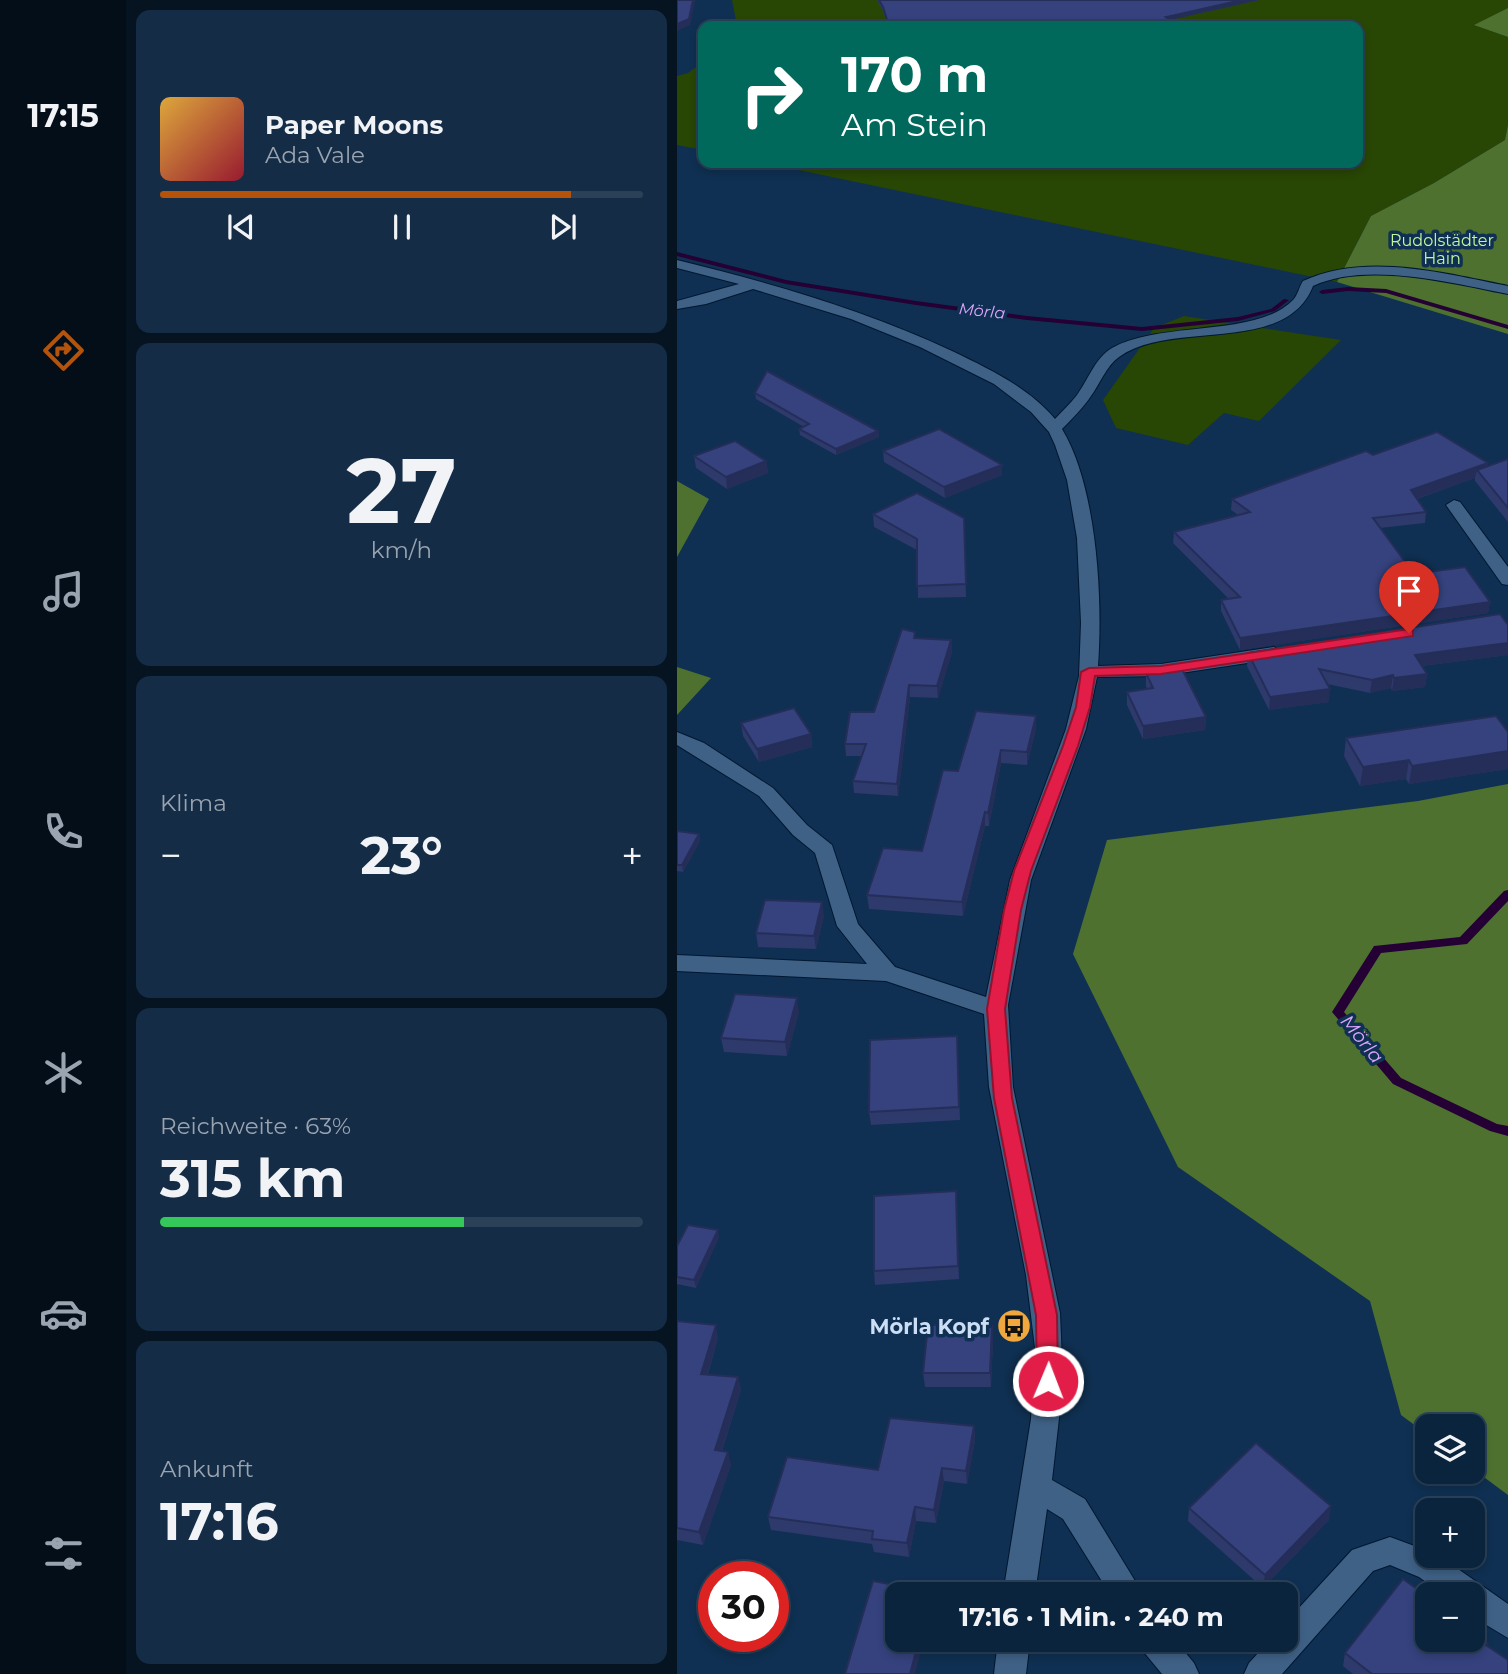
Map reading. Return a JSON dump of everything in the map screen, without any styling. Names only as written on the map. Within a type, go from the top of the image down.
[{"type":"street","points":[[677,264],[848,312],[911,335],[981,370],[1015,392],[1054,429],[1066,457],[1084,527],[1089,591],[1089,672],[1083,707],[1023,871],[1013,910],[996,1009],[1003,1098],[1046,1315],[1049,1356],[1047,1405],[1021,1582]]},
{"type":"street","points":[[1054,429],[1081,399],[1112,354],[1138,341],[1264,321],[1294,308],[1301,300],[1301,291],[1305,284],[1330,272],[1378,271],[1428,276],[1508,290]]},
{"type":"street","points":[[677,305],[701,301],[754,284]]},
{"type":"street","points":[[1454,505],[1508,580]]},
{"type":"street","points":[[1089,672],[1161,670],[1295,650]]},
{"type":"street","points":[[677,738],[697,747],[766,792],[799,831],[825,850],[848,926],[887,973]]},
{"type":"street","points":[[677,963],[887,973],[996,1009]]},
{"type":"street","points":[[1035,1486],[1074,1509],[1120,1582]]},
{"type":"street","points":[[1260,1674],[1363,1560],[1390,1551],[1430,1567],[1451,1582]]},
{"type":"street","points":[[1485,1607],[1508,1623]]},
{"type":"street","points":[[1010,1674],[1013,1652]]},
{"type":"street","points":[[1164,1652],[1183,1674]]},
{"type":"green space","points":[[732,0],[1508,0],[1508,8],[1475,25],[1508,37],[1508,125],[1505,140],[1434,183],[1371,216],[1337,282],[789,168],[1363,168],[1363,21],[736,21]]},
{"type":"green space","points":[[1508,8],[1508,37],[1474,25]]},
{"type":"green space","points":[[698,66],[698,149],[677,145],[677,76],[688,73]]},
{"type":"green space","name":"Rudolstädter Hain","points":[[1508,125],[1508,334],[1337,282],[1371,216],[1434,183],[1505,140]]},
{"type":"green space","points":[[1184,316],[1341,340],[1259,421],[1224,413],[1188,445],[1116,428],[1103,400],[1154,328]]},
{"type":"green space","points":[[677,481],[709,499],[677,557]]},
{"type":"green space","points":[[677,667],[711,678],[677,715]]},
{"type":"green space","points":[[1508,784],[1508,1495],[1485,1478],[1485,1414],[1415,1414],[1415,1425],[1401,1415],[1370,1301],[1178,1167],[1073,954],[1107,840],[1418,801]]},
{"type":"building","points":[[677,0],[693,0],[689,19],[677,24]]},
{"type":"building","points":[[879,0],[1242,0],[1166,17],[1170,19],[1159,21],[887,21]]},
{"type":"building","points":[[767,371],[878,431],[836,449],[799,429],[809,424],[755,393]]},
{"type":"building","points":[[939,429],[1002,465],[944,487],[883,451]]},
{"type":"building","points":[[1437,432],[1488,463],[1411,490],[1426,512],[1373,518],[1414,574],[1465,567],[1490,602],[1240,638],[1221,600],[1240,597],[1174,532],[1250,512],[1232,499],[1366,451],[1373,455]]},
{"type":"building","points":[[735,441],[766,461],[726,477],[694,456]]},
{"type":"building","points":[[1508,459],[1508,508],[1477,470]]},
{"type":"building","points":[[917,493],[964,518],[966,584],[917,586],[917,539],[873,514]]},
{"type":"building","points":[[1500,614],[1508,625],[1508,643],[1415,655],[1427,674],[1394,678],[1393,675],[1372,680],[1319,669],[1330,689],[1270,697],[1248,653]]},
{"type":"building","points":[[902,629],[915,632],[914,638],[951,640],[937,686],[909,685],[897,784],[853,781],[866,744],[845,744],[850,712],[874,712]]},
{"type":"building","points":[[1182,669],[1206,717],[1143,726],[1127,692],[1153,688],[1146,673]]},
{"type":"building","points":[[794,708],[811,734],[757,749],[741,723]]},
{"type":"building","points":[[976,711],[1036,716],[1027,752],[1001,750],[988,813],[985,812],[962,902],[867,895],[883,848],[922,851],[943,770],[958,771]]},
{"type":"building","points":[[1496,716],[1508,732],[1508,751],[1412,766],[1409,760],[1363,767],[1346,738]]},
{"type":"building","points":[[677,831],[699,834],[682,865],[677,865]]},
{"type":"building","points":[[765,900],[822,902],[814,936],[756,933]]},
{"type":"building","points":[[735,994],[797,998],[785,1042],[721,1038]]},
{"type":"building","points":[[957,1036],[959,1107],[869,1112],[870,1040]]},
{"type":"building","points":[[956,1191],[958,1266],[874,1271],[874,1196]]},
{"type":"building","points":[[688,1225],[718,1230],[694,1280],[677,1277],[677,1246]]},
{"type":"building","points":[[677,1321],[716,1325],[701,1374],[738,1377],[715,1450],[728,1452],[699,1532],[677,1528]]},
{"type":"building","points":[[928,1325],[992,1325],[990,1373],[923,1373]]},
{"type":"building","points":[[890,1418],[974,1426],[966,1471],[942,1468],[934,1510],[915,1507],[907,1543],[872,1539],[873,1531],[768,1517],[787,1457],[878,1470]]},
{"type":"building","points":[[1256,1443],[1331,1506],[1265,1575],[1189,1508]]},
{"type":"building","points":[[1403,1579],[1415,1588],[1415,1652],[1485,1652],[1485,1641],[1488,1643],[1486,1645],[1508,1660],[1508,1674],[1372,1674],[1345,1653]]},
{"type":"building","points":[[873,1581],[885,1583],[885,1652],[916,1652],[910,1674],[845,1674]]},
{"type":"waterway","name":"Mörla","points":[[677,254],[786,282],[916,303],[1027,318],[1142,329],[1238,319],[1273,310],[1286,300]]},
{"type":"waterway","name":"Mörla","points":[[1322,292],[1348,289],[1386,291],[1508,327]]},
{"type":"waterway","name":"Mörla","points":[[1508,894],[1463,941],[1378,949],[1338,1012],[1397,1081],[1494,1128],[1508,1131]]},
{"type":"place","name":"Mörla Kopf","points":[[1014,1326]]},
{"type":"route","points":[[1048,1381],[1046,1315],[1003,1098],[996,1009],[1013,910],[1023,871],[1083,707],[1089,672],[1161,670],[1409,633]]}]
